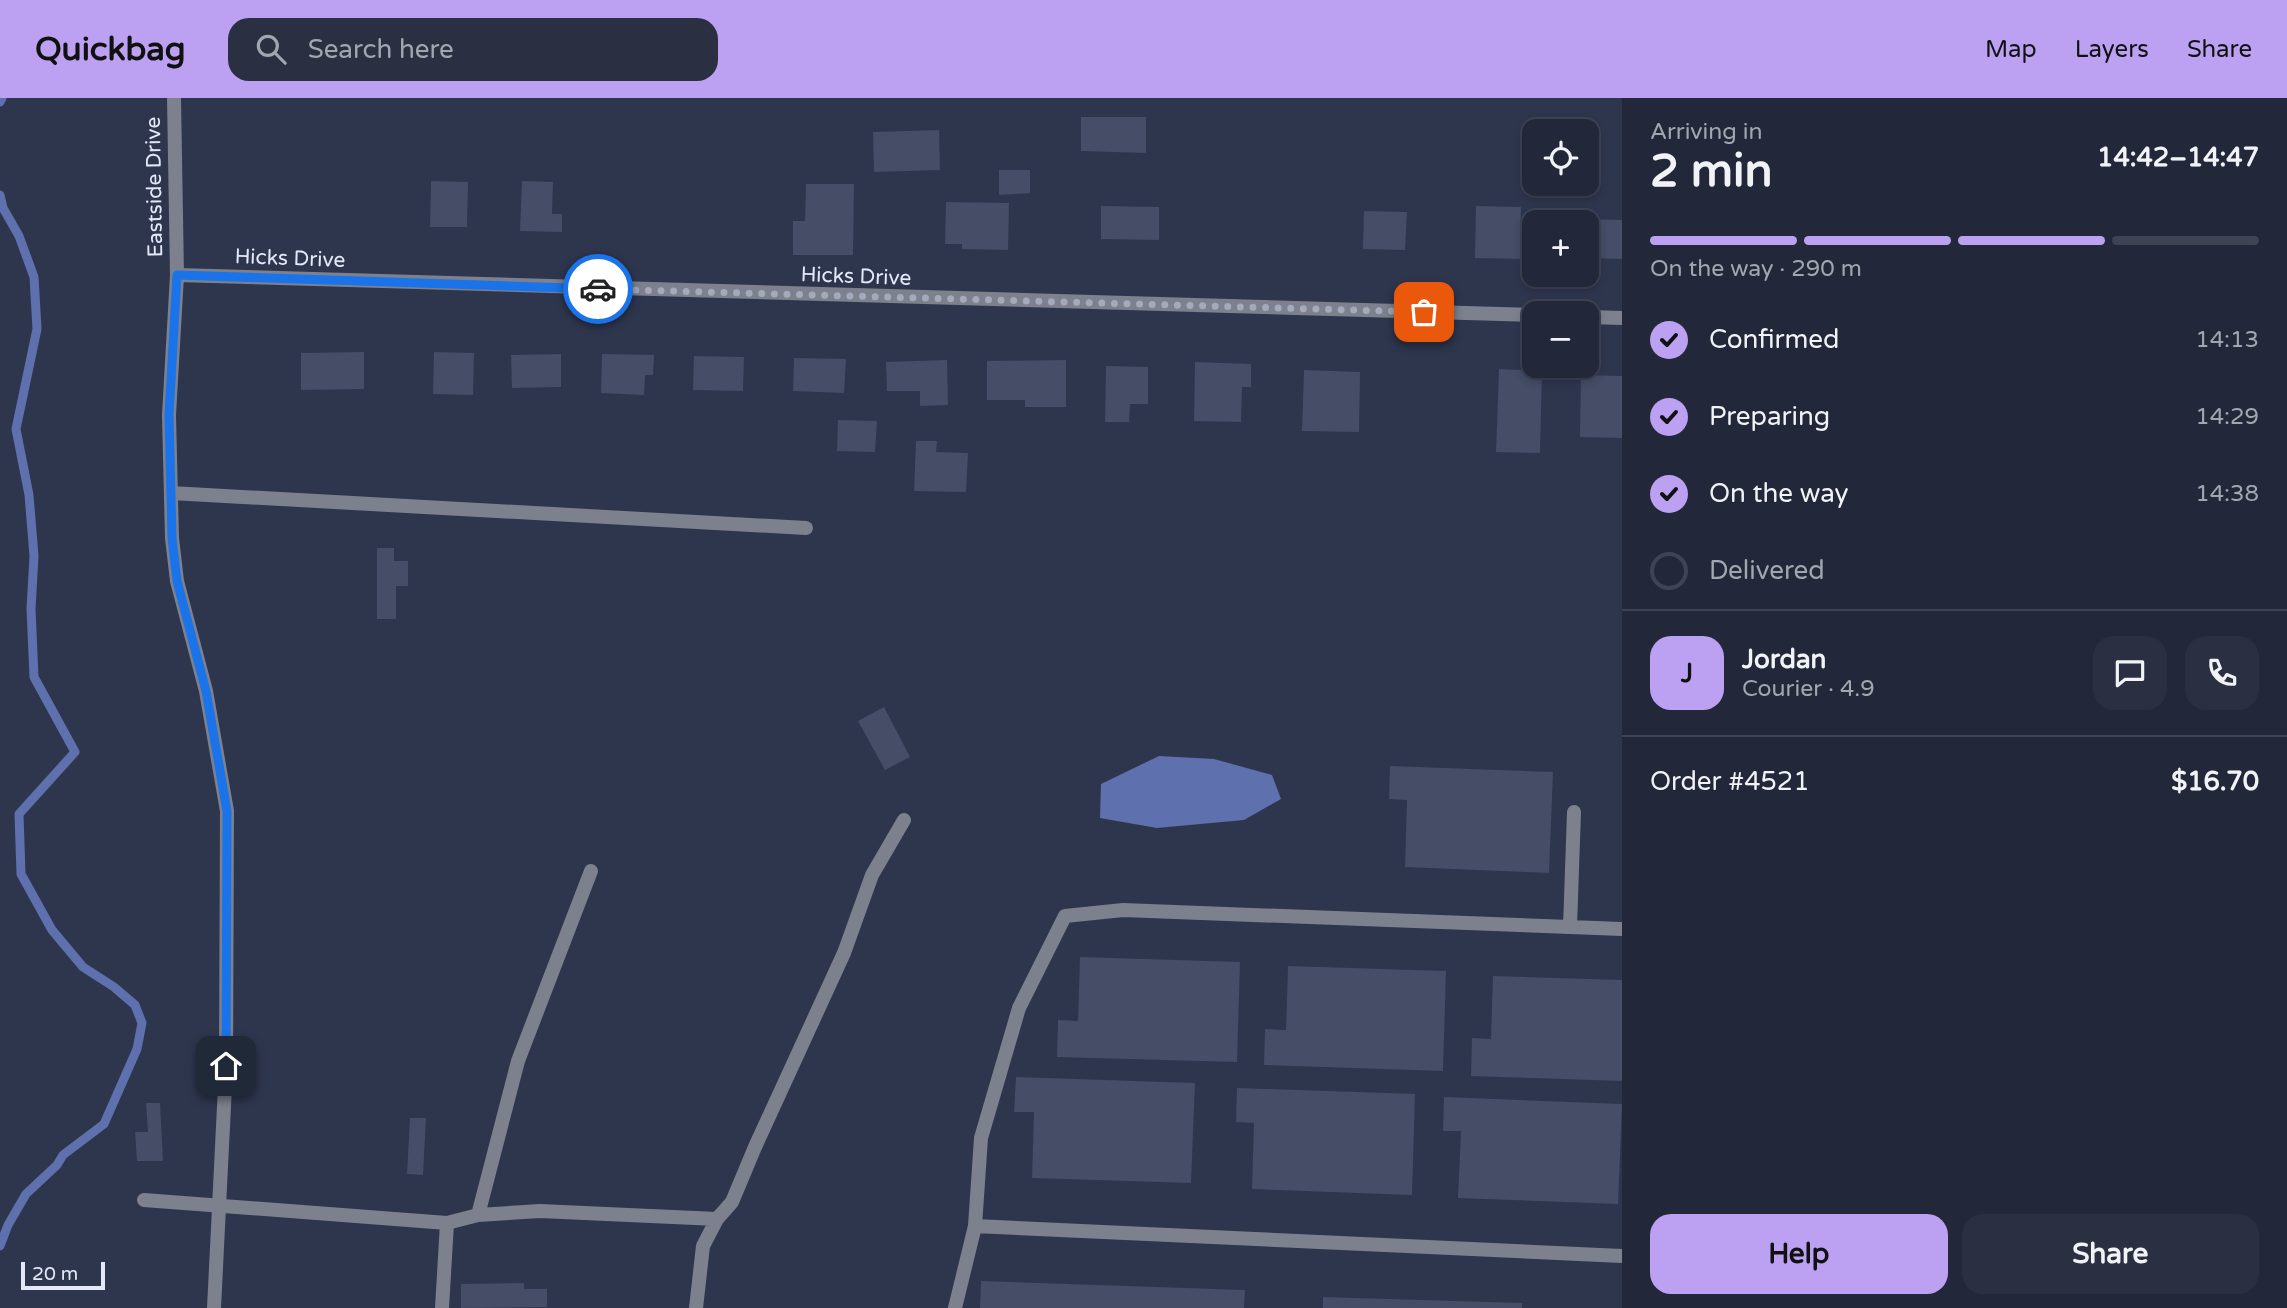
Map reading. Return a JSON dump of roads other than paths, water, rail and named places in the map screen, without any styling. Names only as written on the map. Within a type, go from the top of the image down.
[{"type":"street","name":"Eastside Drive","points":[[174,98],[177,275],[169,415],[177,581],[206,691],[227,811],[226,1066],[214,1308]]},
{"type":"street","name":"Hicks Drive","points":[[177,275],[1522,315]]},
{"type":"street","points":[[1599,317],[1622,318]]},
{"type":"street","points":[[171,494],[806,528]]},
{"type":"street","points":[[1570,927],[1574,813]]},
{"type":"street","points":[[696,1308],[703,1246],[717,1219],[732,1202],[844,953],[872,876],[904,820]]},
{"type":"street","points":[[478,1215],[518,1061],[591,871]]},
{"type":"street","points":[[956,1308],[975,1226],[981,1138],[1020,1007],[1065,916],[1123,910],[1622,929]]},
{"type":"street","points":[[144,1200],[447,1223],[478,1215],[540,1212],[717,1219]]},
{"type":"street","points":[[442,1308],[447,1223]]},
{"type":"street","points":[[975,1226],[1622,1256]]},
{"type":"water","points":[[1159,756],[1214,759],[1272,775],[1281,799],[1244,820],[1157,828],[1100,818],[1101,784]]},
{"type":"waterway","points":[[0,102],[2,98]]},
{"type":"waterway","points":[[0,195],[3,208],[19,236],[34,277],[37,329],[16,429],[29,495],[34,556],[31,609],[34,677],[75,752],[19,814],[21,874],[52,930],[83,967],[114,987],[135,1005],[142,1023],[137,1049],[104,1124],[63,1155],[57,1165],[26,1194],[8,1225],[0,1246]]}]
